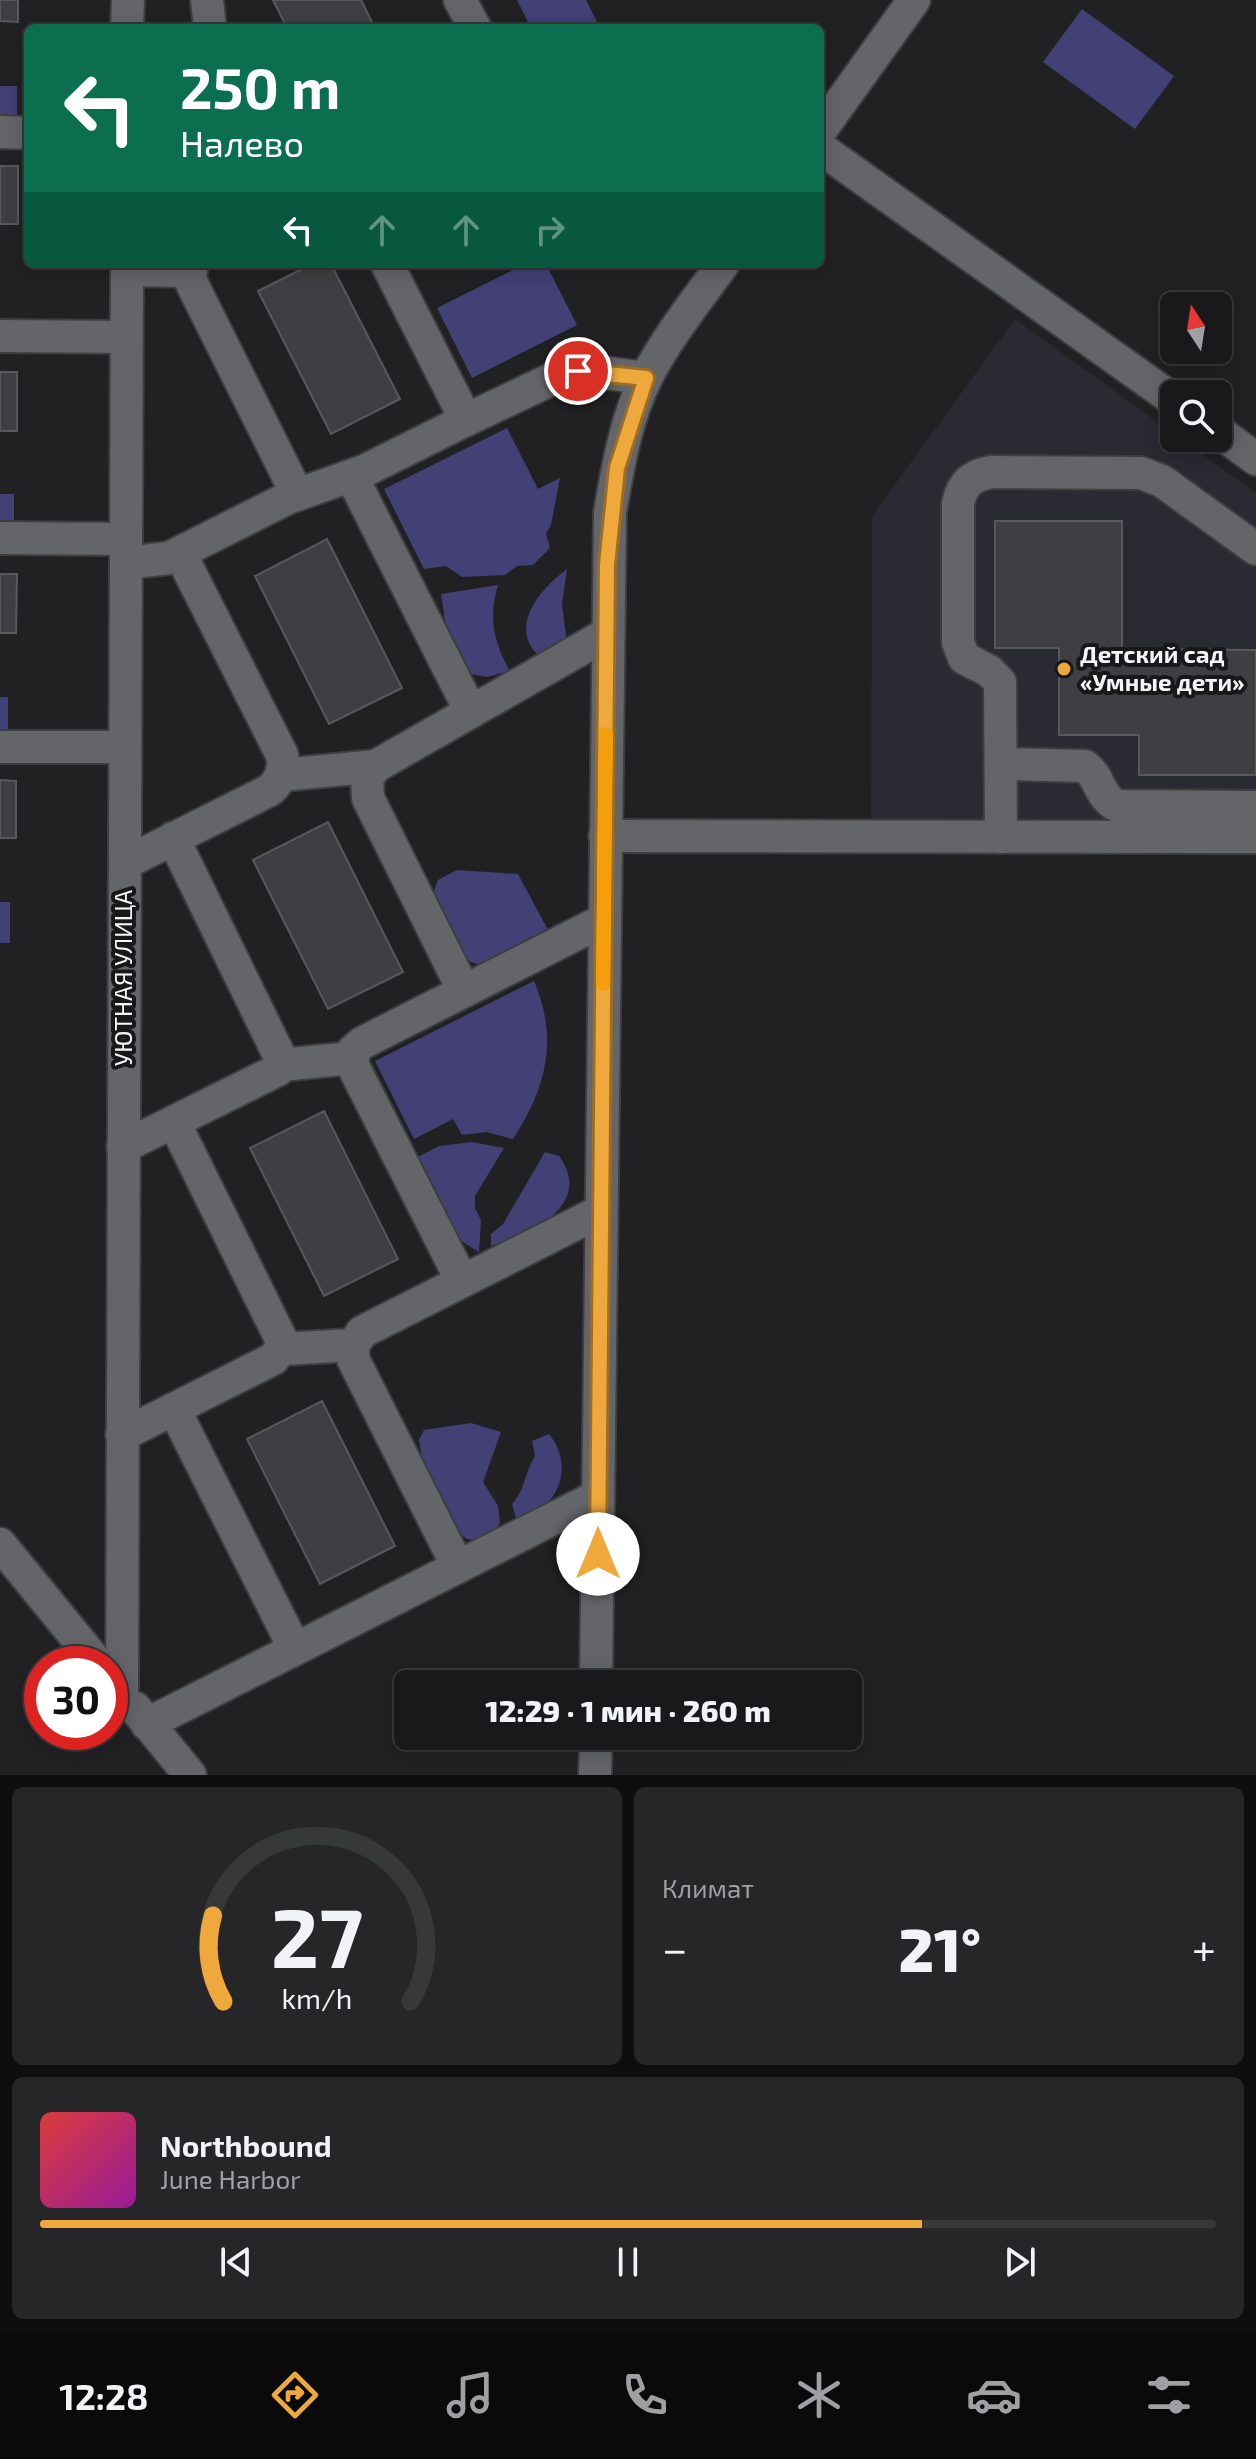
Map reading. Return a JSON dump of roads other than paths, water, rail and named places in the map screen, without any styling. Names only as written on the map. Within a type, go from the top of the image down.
[{"type":"street","points":[[127,24],[128,0]]},
{"type":"street","points":[[207,0],[210,24]]},
{"type":"street","points":[[460,0],[473,24]]},
{"type":"street","points":[[824,125],[914,0]]},
{"type":"street","points":[[0,132],[24,133]]},
{"type":"street","points":[[824,151],[1160,390]]},
{"type":"street","name":"УЮТНАЯ УЛИЦА","points":[[117,1646],[122,1435],[127,268]]},
{"type":"street","points":[[191,268],[194,288],[297,494]]},
{"type":"street","points":[[389,268],[466,420]]},
{"type":"street","points":[[596,1670],[610,512],[630,421],[646,378],[720,268]]},
{"type":"street","points":[[0,336],[126,337]]},
{"type":"street","points":[[0,538],[126,551],[157,562],[297,494],[352,477],[567,372],[590,371],[646,378]]},
{"type":"street","points":[[1232,441],[1256,459]]},
{"type":"street","points":[[1001,837],[1000,682],[989,671],[964,658],[958,642],[958,503],[967,482],[976,475],[991,472],[1141,473],[1162,481],[1256,549]]},
{"type":"street","points":[[352,477],[471,712]]},
{"type":"street","points":[[125,863],[270,790],[282,775],[282,755],[180,553]]},
{"type":"street","points":[[464,991],[368,798],[367,778],[376,766],[607,634]]},
{"type":"street","points":[[0,747],[125,747]]},
{"type":"street","points":[[1001,764],[1085,766],[1096,777],[1107,800],[1118,806],[1256,807]]},
{"type":"street","points":[[282,775],[376,766]]},
{"type":"street","points":[[605,836],[1256,837]]},
{"type":"street","points":[[173,838],[281,1051],[281,1065]]},
{"type":"street","points":[[352,1058],[362,1043],[604,920]]},
{"type":"street","points":[[123,1147],[281,1065],[352,1058]]},
{"type":"street","points":[[352,1058],[462,1281]]},
{"type":"street","points":[[174,1122],[282,1337],[283,1349]]},
{"type":"street","points":[[458,1567],[353,1359],[353,1345],[362,1332],[601,1211]]},
{"type":"street","points":[[122,1435],[273,1359],[283,1349],[353,1345]]},
{"type":"street","points":[[174,1409],[295,1649]]},
{"type":"street","points":[[147,1724],[598,1496]]},
{"type":"street","points":[[0,1544],[83,1646]]},
{"type":"street","points":[[128,1700],[190,1775]]},
{"type":"street","points":[[595,1775],[596,1750]]},
{"type":"place","name":"Детский сад «Умные дети»","points":[[1064,669]]}]
